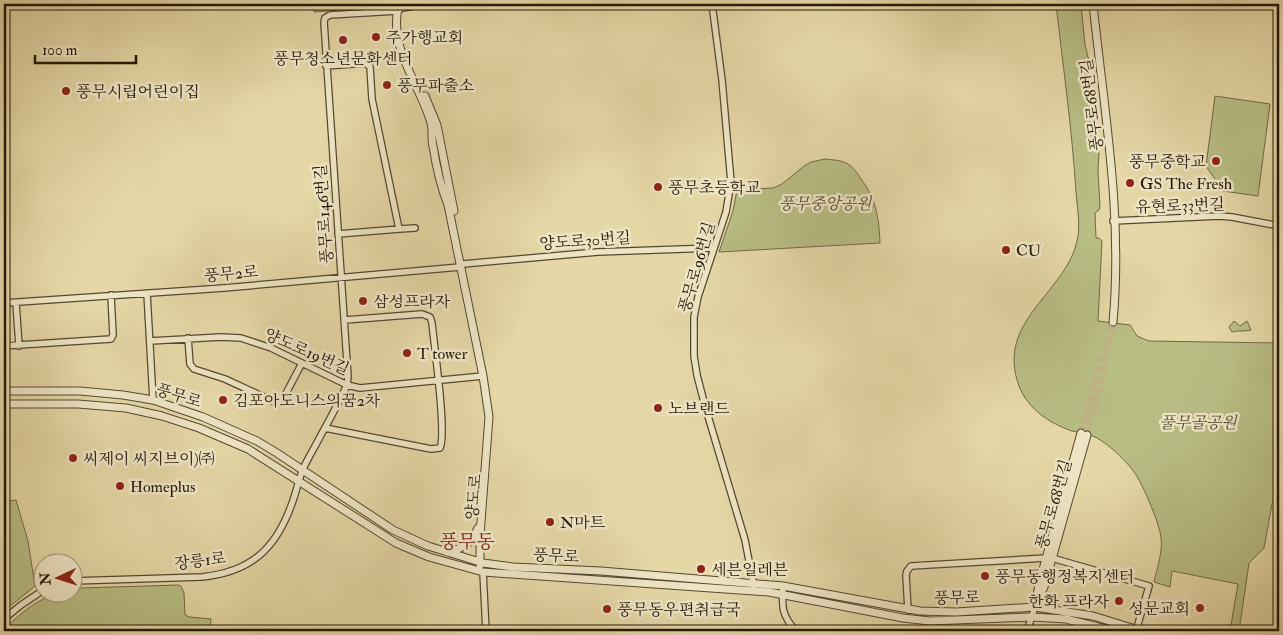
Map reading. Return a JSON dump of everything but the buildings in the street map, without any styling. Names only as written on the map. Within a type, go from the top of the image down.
[{"type":"street","points":[[400,7],[427,4]]},
{"type":"street","points":[[400,7],[445,4]]},
{"type":"street","name":"풍무로96번길","points":[[712,4],[731,171],[728,203],[701,284],[696,308],[693,329],[695,366],[745,540],[754,587]]},
{"type":"street","name":"풍무로68번길","points":[[1091,4],[1114,221],[1111,322]]},
{"type":"street","name":"풍무로146번길","points":[[302,470],[347,384],[348,369],[323,26],[327,16],[400,7]]},
{"type":"street","name":"양도로","points":[[400,7],[397,31],[401,50],[432,125],[432,144],[443,193],[448,205],[483,376],[489,428],[481,523],[481,563],[483,572]]},
{"type":"street","points":[[326,66],[366,63],[370,67],[372,99],[399,229]]},
{"type":"street","name":"유현로33번길","points":[[1114,221],[1219,216],[1279,226]]},
{"type":"street","points":[[338,234],[415,228]]},
{"type":"street","name":"양도로30번길","points":[[461,266],[598,252],[713,248]]},
{"type":"street","name":"양도로","points":[[461,266],[487,376],[492,417],[481,563]]},
{"type":"street","name":"풍무2로","points":[[4,304],[111,295],[208,290],[461,266]]},
{"type":"street","points":[[147,293],[154,400]]},
{"type":"street","points":[[4,346],[111,339],[113,335],[111,295]]},
{"type":"street","points":[[16,303],[19,346]]},
{"type":"street","points":[[325,428],[438,449],[441,446],[443,434],[438,381],[432,324],[428,315],[345,320]]},
{"type":"street","points":[[188,338],[190,364],[194,369],[225,379],[277,403],[282,400],[302,363]]},
{"type":"street","name":"양도로19번길","points":[[150,341],[188,338],[241,338],[265,346],[347,384],[364,388],[483,376]]},
{"type":"street","name":"풍무로","points":[[4,391],[92,391],[123,395],[154,400],[203,417],[257,441],[393,530],[444,552],[481,563],[513,567],[601,571],[754,587],[903,618],[930,621],[1032,617],[1066,619],[1114,631]]},
{"type":"street","name":"풍무로","points":[[4,404],[100,405],[156,414],[186,423],[226,438],[248,449],[396,542],[429,557],[483,572],[754,587],[782,586],[908,610],[956,612],[1035,607],[1093,616],[1138,631]]},
{"type":"street","name":"풍무로68번길","points":[[1035,607],[1039,584],[1049,558],[1084,434]]},
{"type":"street","name":"장릉1로","points":[[82,581],[202,577],[234,571],[262,554],[278,534],[286,520],[302,470]]},
{"type":"street","points":[[444,552],[457,550],[465,546],[473,538],[481,523]]},
{"type":"street","points":[[908,610],[906,575],[908,568],[911,566],[1049,558],[1149,586],[1138,631]]},
{"type":"street","points":[[483,572],[486,631]]},
{"type":"street","points":[[782,586],[783,613],[788,623],[796,631]]},
{"type":"street","points":[[4,619],[32,598]]},
{"type":"street","points":[[1027,631],[1035,607]]},
{"type":"green space","points":[[233,4],[387,4],[379,7],[314,12],[314,9],[239,8]]},
{"type":"green space","name":"풀무골공원","points":[[1056,4],[1081,4],[1085,45],[1089,61],[1099,153],[1100,207],[1095,213],[1096,238],[1102,241],[1098,321],[1130,325],[1137,336],[1149,341],[1279,343],[1279,493],[1272,504],[1264,548],[1249,563],[1239,631],[1230,631],[1238,584],[1172,571],[1170,587],[1154,582],[1160,554],[1161,537],[1157,521],[1140,481],[1127,464],[1106,444],[1091,435],[1063,428],[1040,414],[1028,402],[1019,386],[1014,363],[1016,343],[1034,309],[1060,277],[1070,260],[1079,229],[1072,145]]},
{"type":"green space","points":[[1215,96],[1270,104],[1258,196],[1223,191],[1206,166]]},
{"type":"green space","name":"풍무중앙공원","points":[[825,159],[848,164],[866,186],[876,209],[880,243],[719,252],[733,211],[737,190],[773,188],[782,184],[811,162]]},
{"type":"green space","points":[[1234,321],[1240,326],[1247,321],[1251,330],[1232,332],[1229,327]]},
{"type":"green space","points":[[16,500],[28,541],[32,567],[32,588],[4,611],[4,508],[8,501]]},
{"type":"green space","points":[[181,586],[184,593],[185,615],[211,619],[210,631],[4,631],[27,609],[38,602],[82,602],[82,588]]},
{"type":"tunnel","points":[[1087,435],[1113,322]]},
{"type":"tunnel","points":[[1081,433],[1102,356]]},
{"type":"place","name":"주가행교회","points":[[376,37]]},
{"type":"place","name":"풍무청소년문화센터","points":[[343,40]]},
{"type":"place","name":"풍무파출소","points":[[387,85]]},
{"type":"place","name":"풍무시립어린이집","points":[[66,91]]},
{"type":"place","name":"풍무중학교","points":[[1216,161]]},
{"type":"place","name":"GS The Fresh","points":[[1130,183]]},
{"type":"place","name":"풍무초등학교","points":[[658,187]]},
{"type":"place","name":"CU","points":[[1006,250]]},
{"type":"place","name":"삼성프라자","points":[[363,301]]},
{"type":"place","name":"T tower","points":[[407,353]]},
{"type":"place","name":"김포아도니스의꿈2차","points":[[223,400]]},
{"type":"place","name":"노브랜드","points":[[658,408]]},
{"type":"place","name":"씨제이 씨지브이)㈜","points":[[73,458]]},
{"type":"place","name":"Homeplus","points":[[120,486]]},
{"type":"place","name":"N마트","points":[[550,522]]},
{"type":"place","name":"세븐일레븐","points":[[701,569]]},
{"type":"place","name":"풍무동행정복지센터","points":[[985,576]]},
{"type":"place","name":"한화 프라자","points":[[1119,601]]},
{"type":"place","name":"성문교회","points":[[1200,608]]},
{"type":"place","name":"풍무동우편취급국","points":[[607,609]]},
{"type":"district","name":"풍무동","points":[[467,541]]}]
